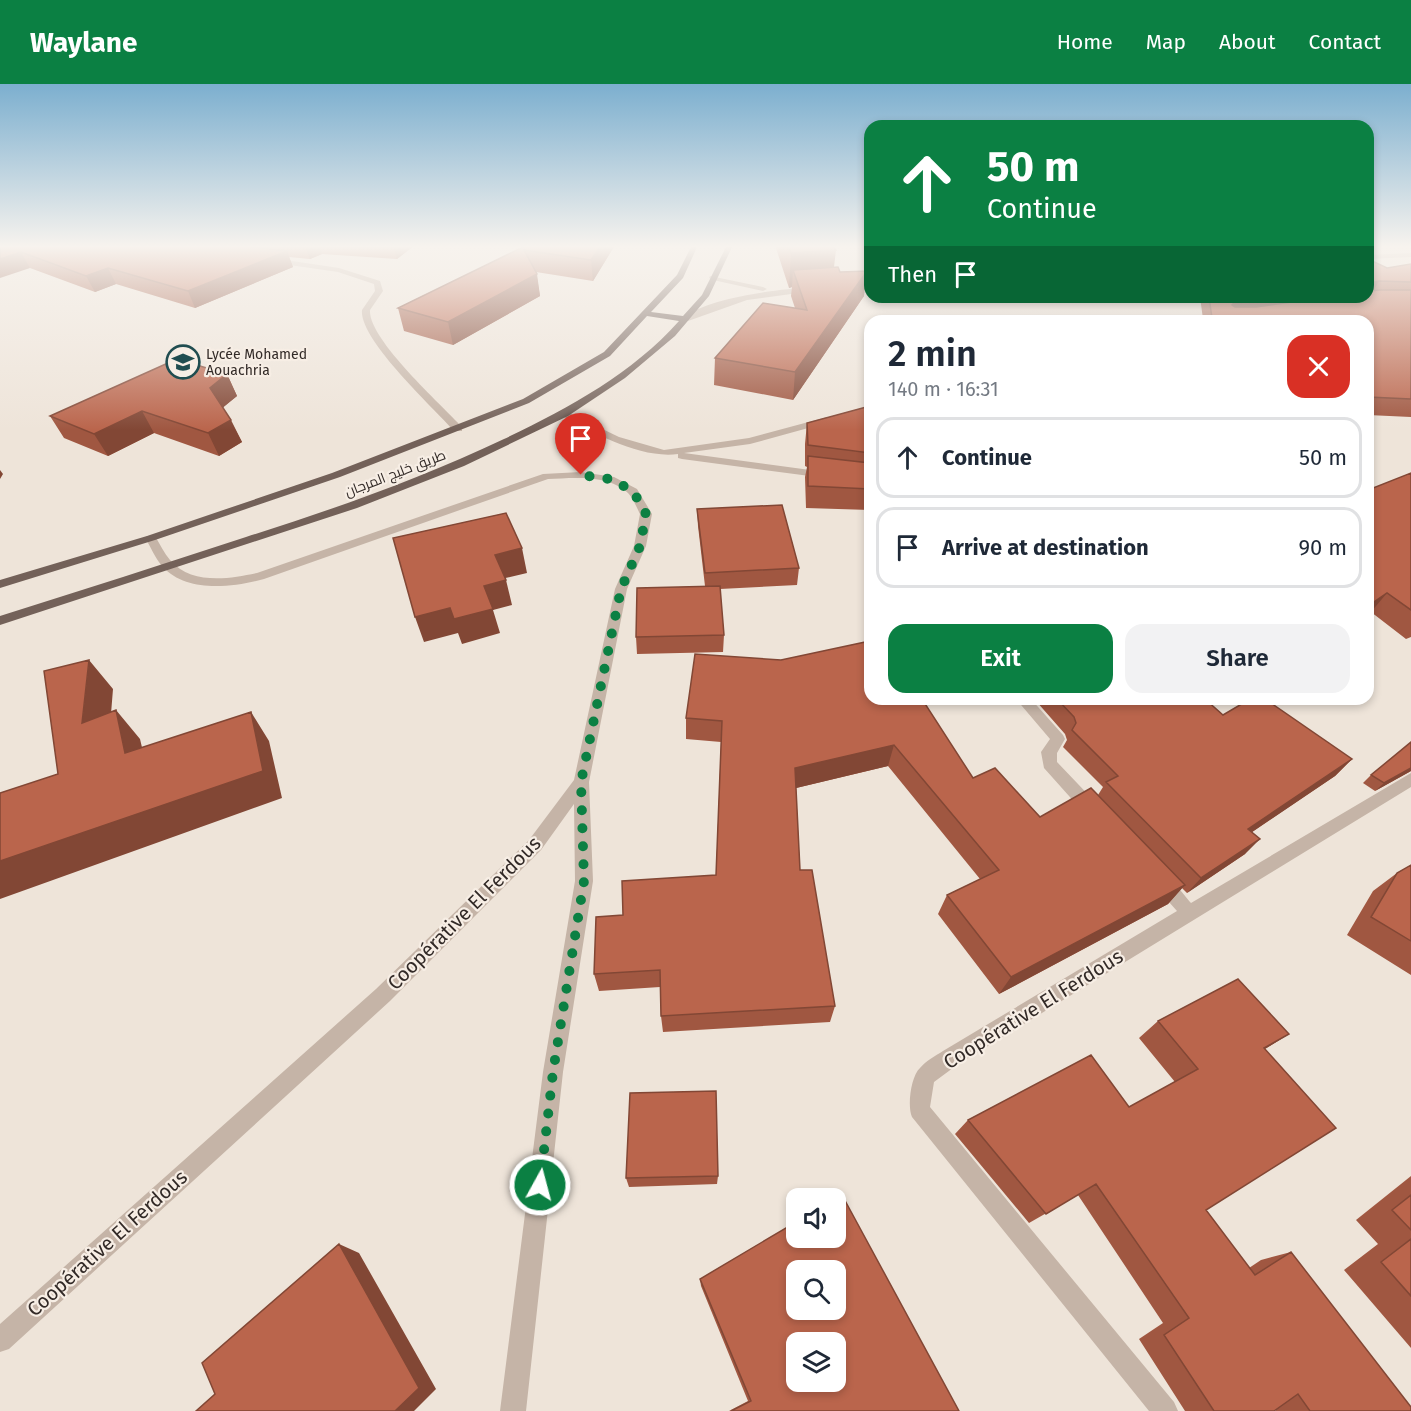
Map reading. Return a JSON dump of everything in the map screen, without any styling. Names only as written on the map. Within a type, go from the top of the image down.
[{"type":"main road","name":"طريق خليج المرجان","points":[[0,584],[151,538],[336,474],[526,401],[607,354],[652,307]]},
{"type":"main road","name":"طريق خليج المرجان","points":[[0,621],[353,506],[460,464],[565,414],[622,376],[672,334],[695,307]]},
{"type":"main road","points":[[646,314],[685,319]]},
{"type":"street","points":[[367,307],[365,314],[367,326],[376,340],[444,411],[458,429]]},
{"type":"street","points":[[685,319],[715,307]]},
{"type":"street","points":[[565,414],[615,439],[664,453],[779,471],[836,476]]},
{"type":"street","points":[[664,453],[750,441],[837,417]]},
{"type":"street","points":[[151,538],[168,565],[191,579],[214,583],[260,576],[547,476],[581,475],[610,479],[633,491],[646,514],[640,546],[621,589],[581,782],[584,881],[553,1072],[513,1411]]},
{"type":"street","points":[[1028,705],[1058,739],[1049,752],[1049,764],[1103,822]]},
{"type":"street","name":"Coopérative El Ferdous","points":[[1165,1411],[919,1110],[925,1076],[950,1058],[1410,779]]},
{"type":"street","name":"Coopérative El Ferdous","points":[[0,1340],[383,994],[535,845],[581,782]]},
{"type":"street","points":[[1150,872],[1190,913]]},
{"type":"building","points":[[400,307],[476,307],[448,322],[398,308]]},
{"type":"building","points":[[760,307],[788,307],[807,310],[806,307],[841,307],[795,372],[715,358]]},
{"type":"building","points":[[1210,307],[1411,307],[1411,399],[1374,397],[1374,315],[1212,315]]},
{"type":"building","points":[[179,358],[227,374],[210,388],[231,420],[208,433],[142,411],[94,434],[50,416]]},
{"type":"building","points":[[864,408],[864,452],[808,445],[807,423]]},
{"type":"building","points":[[808,456],[864,462],[864,489],[808,486]]},
{"type":"building","points":[[1411,473],[1411,610],[1387,593],[1374,602],[1374,488]]},
{"type":"building","points":[[782,505],[799,568],[705,573],[697,509]]},
{"type":"building","points":[[506,513],[522,548],[495,555],[506,580],[484,586],[493,609],[454,619],[450,608],[415,617],[393,538]]},
{"type":"building","points":[[720,586],[724,635],[636,637],[637,588]]},
{"type":"building","points":[[864,642],[864,705],[926,705],[973,778],[995,768],[1040,817],[1091,788],[1185,885],[1011,977],[947,895],[999,870],[894,745],[795,768],[800,870],[812,870],[835,1006],[661,1016],[660,970],[594,974],[596,917],[623,915],[622,881],[716,875],[722,721],[686,718],[695,654],[781,660]]},
{"type":"building","points":[[89,660],[82,723],[116,710],[125,753],[251,712],[263,771],[0,861],[0,793],[58,774],[44,671]]},
{"type":"building","points":[[1063,705],[1212,705],[1223,715],[1240,705],[1274,705],[1352,759],[1248,829],[1260,839],[1201,878],[1106,782],[1118,776],[1072,730],[1076,723],[1074,717]]},
{"type":"building","points":[[1411,742],[1411,768],[1384,783],[1371,775]]},
{"type":"building","points":[[1411,865],[1411,941],[1371,917],[1397,873]]},
{"type":"building","points":[[1238,979],[1289,1034],[1264,1048],[1336,1128],[1206,1210],[1255,1275],[1291,1252],[1411,1407],[1411,1411],[1310,1411],[1298,1394],[1274,1411],[1214,1411],[1164,1335],[1189,1318],[1096,1184],[1046,1214],[968,1120],[1091,1055],[1129,1107],[1198,1069],[1158,1021]]},
{"type":"building","points":[[716,1091],[718,1176],[626,1178],[630,1093]]},
{"type":"building","points":[[1411,1195],[1411,1230],[1392,1210]]},
{"type":"building","points":[[846,1202],[959,1411],[731,1411],[751,1401],[700,1279],[786,1228],[786,1248],[846,1248]]},
{"type":"building","points":[[1411,1239],[1411,1296],[1381,1262]]},
{"type":"building","points":[[339,1244],[419,1388],[395,1411],[196,1411],[215,1394],[202,1363]]},
{"type":"place","name":"Lycée Mohamed Aouachria","points":[[183,362]]},
{"type":"route","points":[[540,1185],[553,1072],[584,881],[581,782],[621,589],[640,546],[646,514],[633,491],[610,479],[581,475]]}]
